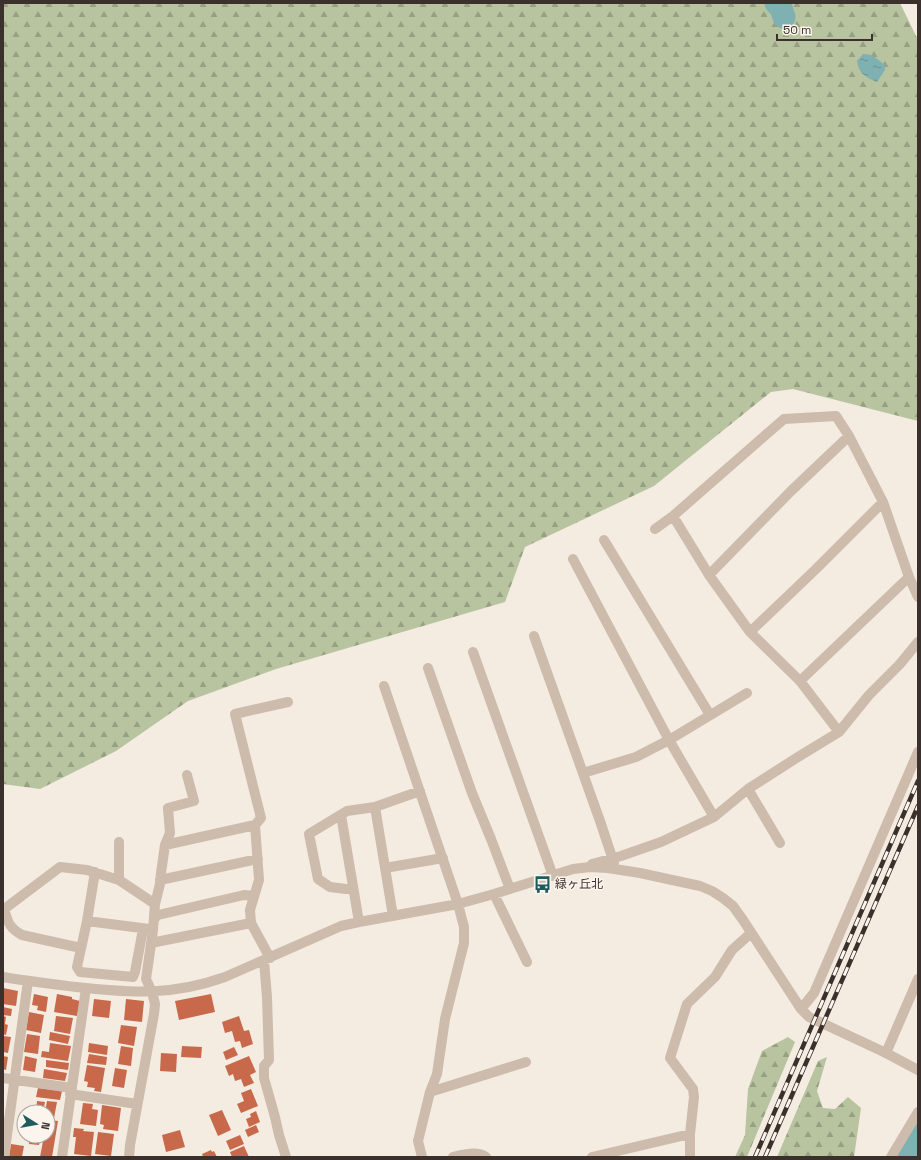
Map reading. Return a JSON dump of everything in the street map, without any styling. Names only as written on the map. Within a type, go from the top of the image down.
[{"type":"street","points":[[655,529],[673,516],[784,419],[836,416],[849,436],[883,502],[918,597]]},
{"type":"street","points":[[709,575],[791,491],[849,436]]},
{"type":"street","points":[[750,632],[883,502]]},
{"type":"street","points":[[673,516],[709,575],[750,632],[800,681],[839,732]]},
{"type":"street","points":[[604,540],[710,715]]},
{"type":"street","points":[[574,559],[669,740],[714,817]]},
{"type":"street","points":[[800,681],[910,576]]},
{"type":"street","points":[[534,636],[616,869]]},
{"type":"street","points":[[3,977],[86,988],[134,992],[176,990],[208,983],[341,926],[458,904],[612,859],[661,842],[714,817],[748,789],[839,732],[869,695],[900,664],[918,642]]},
{"type":"street","points":[[473,652],[553,876]]},
{"type":"street","points":[[428,668],[472,793],[510,889]]},
{"type":"street","points":[[384,686],[443,858],[464,926],[464,943],[445,1019],[437,1074],[430,1092],[418,1141],[422,1157]]},
{"type":"street","points":[[583,773],[636,757],[669,740],[747,693]]},
{"type":"street","points":[[165,845],[255,825],[261,818],[235,714],[288,702]]},
{"type":"street","points":[[801,1009],[814,993],[918,752]]},
{"type":"street","points":[[154,919],[155,904],[165,845],[170,834],[168,808],[194,801],[187,775]]},
{"type":"street","points":[[748,789],[780,843]]},
{"type":"street","points":[[353,889],[330,887],[318,879],[309,834],[347,811],[375,807],[420,791]]},
{"type":"street","points":[[375,807],[393,916]]},
{"type":"street","points":[[341,815],[359,922]]},
{"type":"street","points":[[255,825],[259,880],[250,910],[251,923],[267,959],[269,1060],[264,1066],[264,1078],[286,1157]]},
{"type":"street","points":[[119,842],[120,880]]},
{"type":"street","points":[[385,868],[443,858]]},
{"type":"street","points":[[160,880],[258,859]]},
{"type":"street","points":[[80,948],[22,935],[15,932],[9,925],[3,909],[60,867],[87,870],[120,880],[155,904]]},
{"type":"street","points":[[580,868],[597,867],[616,869],[679,881],[700,886],[712,891],[733,906],[752,932],[801,1009],[809,1017],[886,1053],[918,1070]]},
{"type":"street","points":[[95,872],[87,921],[77,967],[80,972],[133,977],[148,929],[158,915],[244,895],[254,896]]},
{"type":"street","points":[[494,894],[527,962]]},
{"type":"street","points":[[87,921],[148,929]]},
{"type":"street","points":[[151,943],[251,923]]},
{"type":"street","points":[[129,1157],[155,1004],[152,992],[146,979],[151,943],[148,929]]},
{"type":"street","points":[[690,1157],[690,1134],[694,1097],[693,1090],[670,1058],[687,1004],[715,978],[732,950],[752,932]]},
{"type":"street","points":[[886,1053],[918,979]]},
{"type":"street","points":[[4,1157],[28,981]]},
{"type":"street","points":[[62,1157],[86,988]]},
{"type":"street","points":[[430,1092],[526,1062]]},
{"type":"street","points":[[3,1078],[137,1104]]},
{"type":"street","points":[[891,1157],[918,1112]]},
{"type":"street","points":[[592,1157],[690,1134]]},
{"type":"street","points":[[452,1157],[470,1154],[483,1155],[486,1157]]},
{"type":"green space","points":[[3,3],[900,3],[918,40],[918,421],[793,389],[771,392],[654,486],[525,547],[505,602],[276,669],[188,701],[116,751],[40,789],[3,784]]},
{"type":"green space","points":[[788,1037],[795,1042],[747,1157],[735,1157],[745,1135],[748,1089],[762,1051]]},
{"type":"green space","points":[[827,1057],[817,1091],[823,1108],[835,1109],[848,1097],[861,1108],[854,1157],[777,1157],[818,1061]]},
{"type":"water","points":[[863,54],[872,55],[885,65],[885,70],[877,82],[866,77],[859,69],[857,61]]},
{"type":"building","points":[[3,988],[18,991],[16,1006],[3,1004]]},
{"type":"building","points":[[34,994],[48,997],[46,1012],[37,1010],[38,1006],[32,1005]]},
{"type":"building","points":[[57,994],[72,997],[72,999],[80,1001],[77,1016],[54,1012]]},
{"type":"building","points":[[211,994],[215,1012],[179,1020],[175,1001]]},
{"type":"building","points":[[94,999],[111,1001],[109,1018],[92,1016]]},
{"type":"building","points":[[126,999],[144,1001],[142,1022],[124,1020]]},
{"type":"building","points":[[3,1007],[12,1009],[11,1016],[3,1015]]},
{"type":"building","points":[[29,1012],[44,1015],[41,1033],[26,1030]]},
{"type":"building","points":[[3,1016],[6,1017],[5,1024],[8,1025],[6,1035],[3,1034]]},
{"type":"building","points":[[56,1016],[73,1018],[70,1034],[54,1031]]},
{"type":"building","points":[[239,1016],[244,1031],[249,1030],[253,1044],[242,1048],[240,1041],[235,1042],[232,1031],[225,1033],[222,1022]]},
{"type":"building","points":[[121,1025],[137,1027],[134,1046],[118,1043]]},
{"type":"building","points":[[50,1032],[70,1036],[68,1044],[49,1040]]},
{"type":"building","points":[[27,1034],[40,1036],[38,1054],[24,1052]]},
{"type":"building","points":[[3,1036],[11,1037],[8,1053],[3,1052]]},
{"type":"building","points":[[50,1043],[71,1046],[68,1061],[41,1057],[42,1051],[49,1052]]},
{"type":"building","points":[[89,1043],[108,1046],[107,1055],[88,1052]]},
{"type":"building","points":[[121,1046],[133,1048],[131,1066],[118,1064]]},
{"type":"building","points":[[182,1046],[202,1047],[201,1058],[181,1057]]},
{"type":"building","points":[[234,1047],[238,1055],[226,1060],[223,1052]]},
{"type":"building","points":[[161,1053],[177,1054],[176,1072],[160,1071]]},
{"type":"building","points":[[89,1054],[107,1057],[106,1065],[87,1063]]},
{"type":"building","points":[[3,1056],[8,1057],[6,1070],[3,1069]]},
{"type":"building","points":[[25,1056],[37,1059],[35,1072],[23,1070]]},
{"type":"building","points":[[249,1056],[256,1072],[250,1075],[254,1083],[244,1087],[241,1079],[235,1081],[233,1074],[229,1076],[225,1066]]},
{"type":"building","points":[[46,1060],[69,1063],[68,1070],[46,1067]]},
{"type":"building","points":[[87,1065],[105,1068],[101,1092],[94,1091],[95,1088],[87,1087],[88,1082],[84,1081]]},
{"type":"building","points":[[115,1068],[127,1070],[124,1088],[112,1086]]},
{"type":"building","points":[[44,1069],[67,1073],[65,1081],[43,1078]]},
{"type":"building","points":[[38,1088],[62,1091],[60,1100],[36,1097]]},
{"type":"building","points":[[251,1089],[258,1106],[241,1113],[237,1104],[244,1101],[241,1093]]},
{"type":"building","points":[[37,1101],[45,1102],[45,1104],[37,1104]]},
{"type":"building","points":[[47,1101],[57,1102],[56,1107],[56,1104],[46,1104]]},
{"type":"building","points":[[83,1103],[93,1104],[92,1109],[98,1110],[96,1126],[80,1124]]},
{"type":"building","points":[[102,1105],[121,1108],[118,1131],[103,1129],[104,1125],[100,1124]]},
{"type":"building","points":[[222,1110],[231,1130],[218,1136],[209,1115]]},
{"type":"building","points":[[256,1111],[260,1122],[249,1127],[246,1119],[251,1117],[250,1114]]},
{"type":"building","points":[[56,1121],[58,1121],[56,1133]]},
{"type":"building","points":[[256,1125],[259,1132],[248,1137],[245,1130]]},
{"type":"building","points":[[74,1128],[94,1132],[91,1156],[74,1154],[76,1137],[73,1137]]},
{"type":"building","points":[[180,1130],[185,1147],[166,1152],[162,1135]]},
{"type":"building","points":[[98,1132],[114,1134],[111,1156],[95,1154]]},
{"type":"building","points":[[240,1135],[244,1144],[230,1150],[226,1141]]},
{"type":"building","points":[[11,1144],[24,1146],[22,1157],[9,1157]]},
{"type":"building","points":[[42,1144],[54,1144],[52,1157],[40,1157]]},
{"type":"building","points":[[244,1146],[249,1157],[232,1157],[230,1152]]},
{"type":"building","points":[[211,1150],[212,1152],[214,1151],[217,1157],[203,1157],[202,1154]]},
{"type":"waterway","points":[[776,3],[781,8],[784,17]]},
{"type":"waterway","points":[[903,1157],[918,1134]]},
{"type":"railway","points":[[755,1157],[918,781]]},
{"type":"railway","points":[[765,1157],[918,806]]},
{"type":"place","name":"緑ヶ丘北","points":[[542,884]]}]
